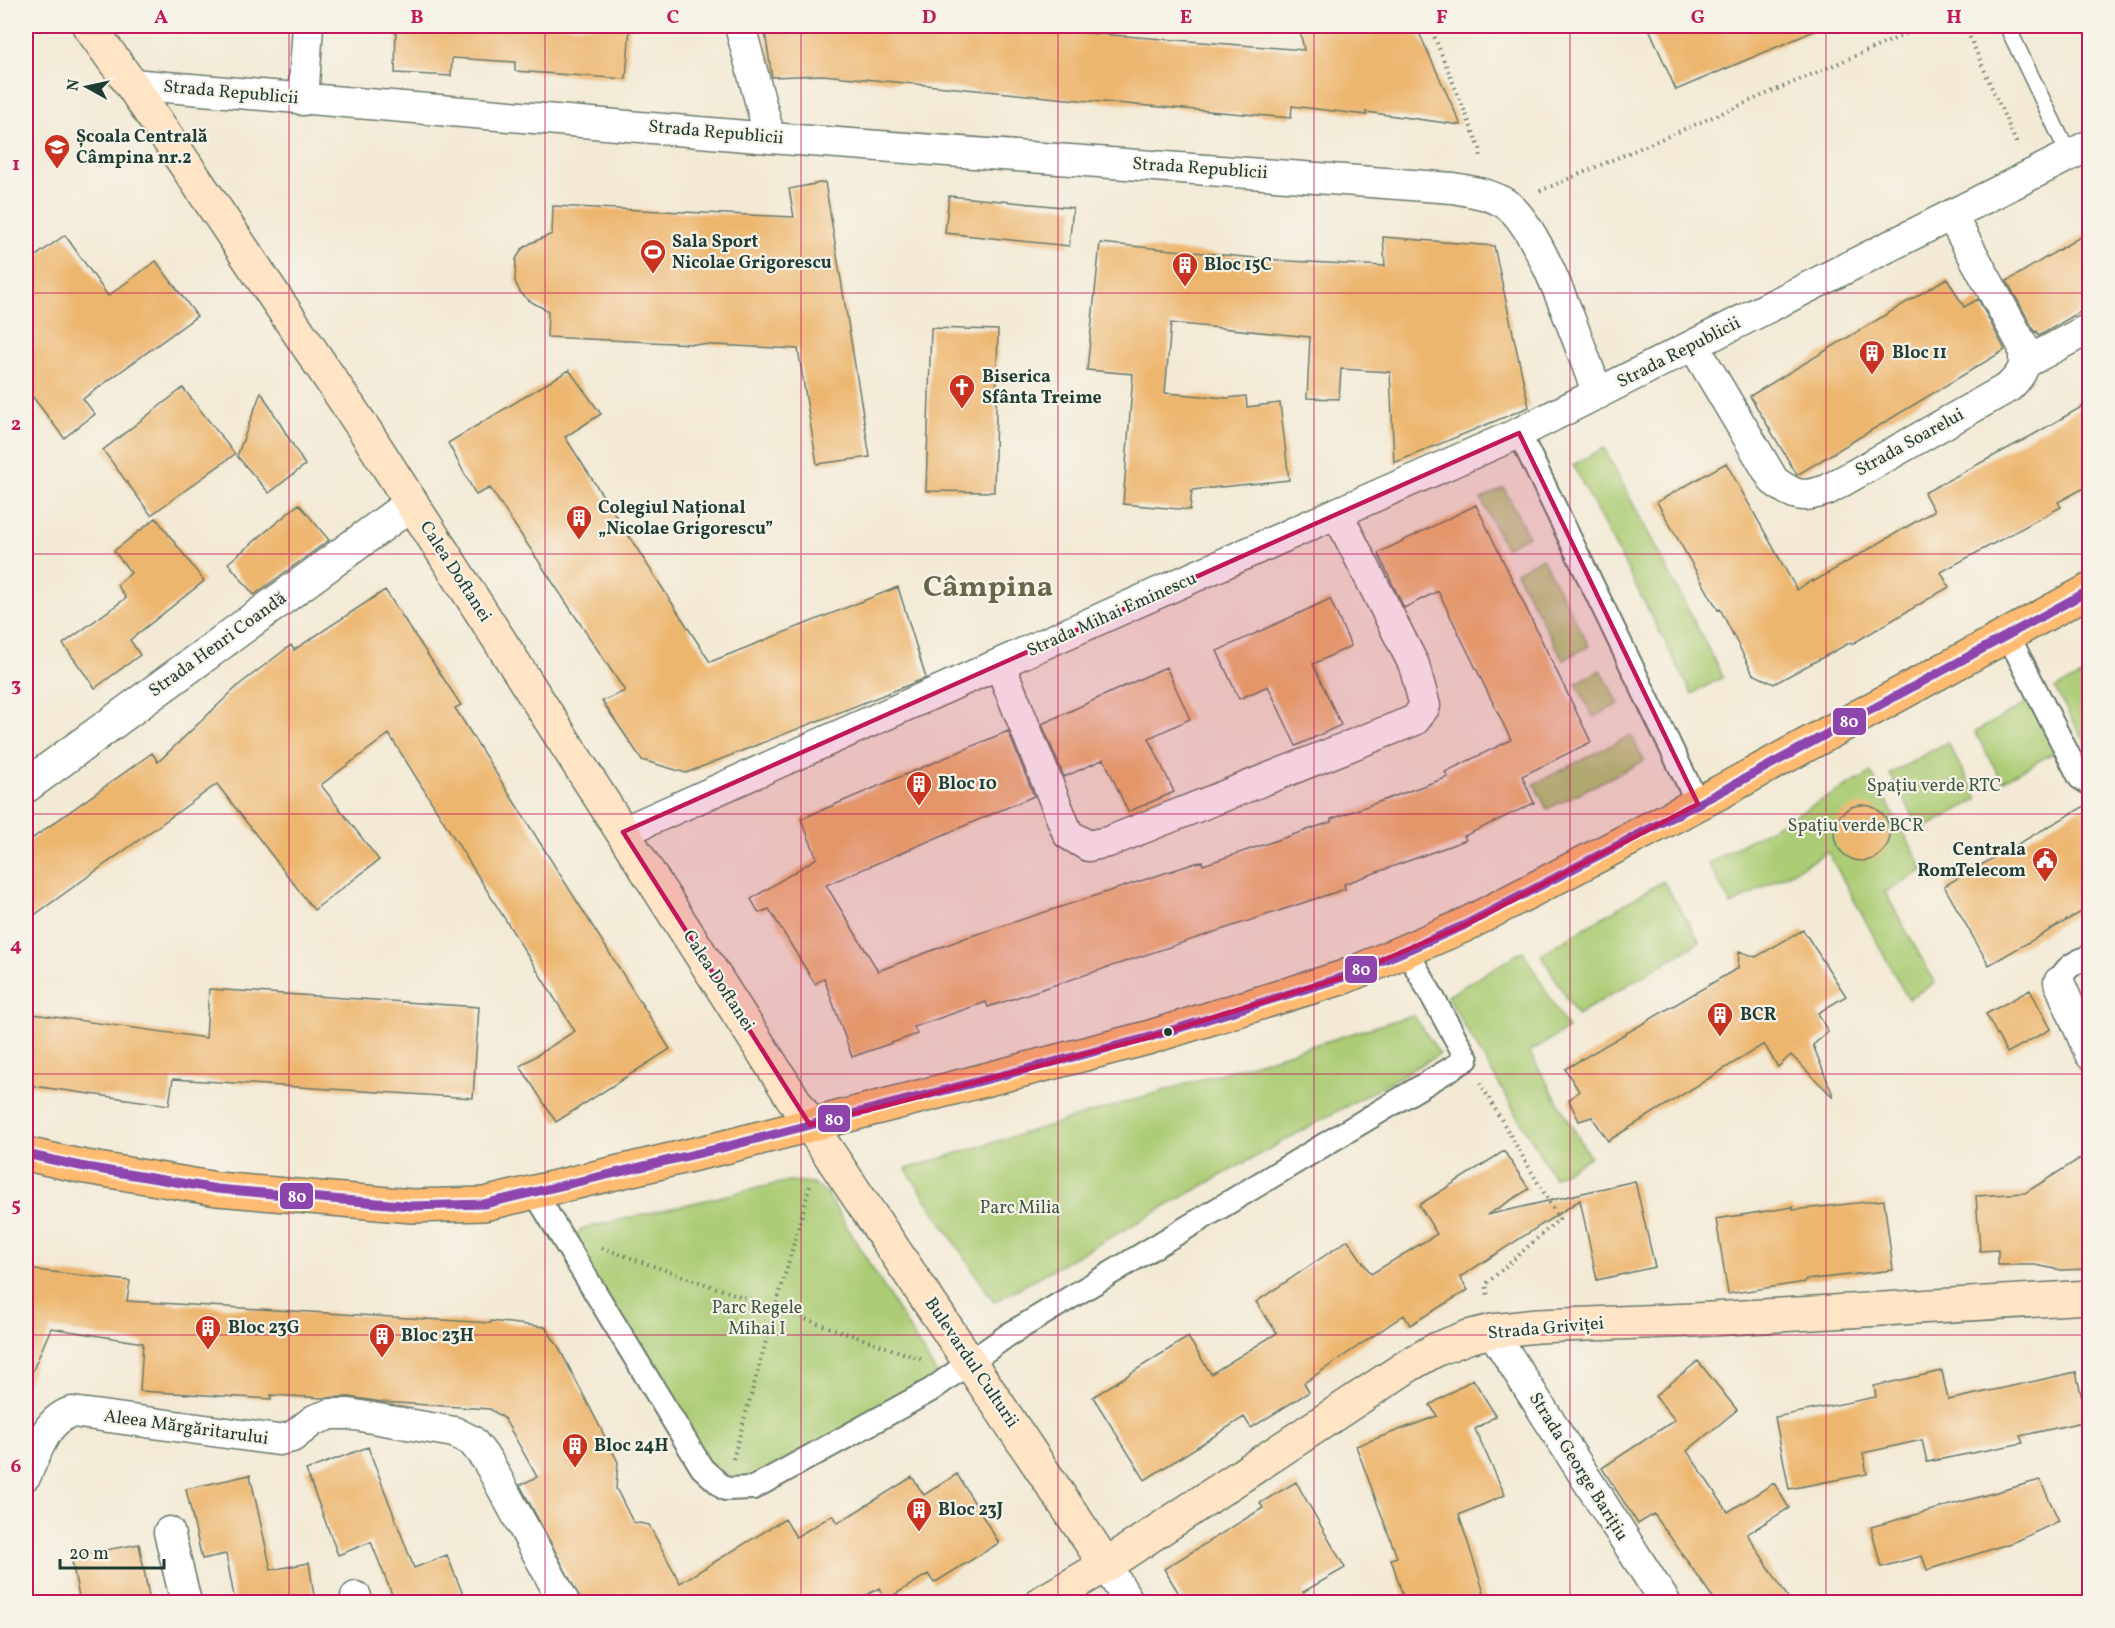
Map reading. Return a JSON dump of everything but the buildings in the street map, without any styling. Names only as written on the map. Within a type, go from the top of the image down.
[{"type":"main road","name":"Calea Doftanei","points":[[89,26],[132,84],[358,419],[810,1125]]},
{"type":"main road","points":[[26,1154],[80,1167],[217,1189],[411,1206],[484,1204],[810,1125],[1158,1034],[1296,994],[1407,951],[1524,895],[1698,804],[2090,590]]},
{"type":"main road","name":"Bulevardul Culturii","points":[[810,1125],[1106,1564]]},
{"type":"main road","name":"Strada Griviței","points":[[1043,1602],[1106,1564],[1409,1365],[1437,1349],[1468,1337],[1492,1331],[1537,1326],[1694,1320],[2090,1297]]},
{"type":"street","points":[[303,100],[308,26]]},
{"type":"street","points":[[741,26],[770,138]]},
{"type":"street","name":"Strada Republicii","points":[[132,84],[770,138],[1453,188],[1496,199],[1532,236],[1545,260],[1598,394],[2079,150]]},
{"type":"street","points":[[1951,215],[2023,345],[2025,363],[2090,328]]},
{"type":"street","name":"Strada Soarelui","points":[[1694,346],[1774,481],[1790,492],[1806,496],[1827,490],[2008,387],[2021,375],[2025,363]]},
{"type":"street","name":"Strada Mihai Eminescu","points":[[623,832],[1519,433],[1598,394]]},
{"type":"street","points":[[1519,433],[1698,804]]},
{"type":"street","name":"Strada Henri Coandă","points":[[26,786],[412,503]]},
{"type":"street","points":[[1000,665],[1068,834],[1088,846],[1108,842],[1415,720],[1425,706],[1414,665],[1337,513]]},
{"type":"street","points":[[2008,635],[2080,778],[2090,784]]},
{"type":"street","points":[[535,1193],[702,1468],[725,1489],[753,1488],[932,1390],[1008,1335],[1467,1059],[1407,951]]},
{"type":"street","points":[[2090,956],[2063,971],[2059,982],[2090,1054]]},
{"type":"street","name":"Strada George Barițiu","points":[[1492,1331],[1665,1602]]},
{"type":"street","name":"Aleea Mărgăritarului","points":[[26,1475],[50,1426],[62,1415],[72,1412],[278,1440],[292,1437],[314,1420],[331,1414],[349,1414],[454,1432],[472,1441],[487,1460],[564,1602]]},
{"type":"street","points":[[169,1532],[186,1602]]},
{"type":"street","name":"Bulevardul Culturii","points":[[1106,1564],[1129,1602]]},
{"type":"lane","points":[[2007,26],[2079,150]]},
{"type":"path","points":[[1430,26],[1480,149],[1496,199],[1925,26]]},
{"type":"path","points":[[1965,26],[2031,175]]},
{"type":"path","points":[[1467,1059],[1559,1219],[1486,1284],[1492,1331]]},
{"type":"path","points":[[725,1489],[811,1183]]},
{"type":"path","points":[[559,1233],[928,1361]]},
{"type":"highlighted area","points":[[1519,433],[1698,804],[1463,926],[1344,977],[1147,1038],[810,1125],[623,832]]},
{"type":"green space","points":[[1604,448],[1723,677],[1692,694],[1573,465]]},
{"type":"green space","points":[[1504,488],[1528,536],[1505,548],[1481,499]]},
{"type":"green space","points":[[1542,558],[1589,646],[1563,660],[1516,572]]},
{"type":"green space","points":[[1601,670],[1619,704],[1593,717],[1576,683]]},
{"type":"green space","points":[[2089,672],[2089,749],[2055,689]]},
{"type":"green space","name":"Spațiu verde RTC","points":[[2030,701],[2057,751],[2002,781],[1975,732]]},
{"type":"green space","points":[[1631,735],[1644,761],[1547,809],[1534,784]]},
{"type":"green space","name":"Spațiu verde RTC","points":[[1947,742],[1978,799],[1921,830],[1890,774]]},
{"type":"green space","name":"Spațiu verde BCR","points":[[1871,773],[1924,870],[1885,892],[1935,983],[1908,999],[1828,852],[1731,905],[1708,863]]},
{"type":"green space","points":[[1663,881],[1700,942],[1577,1015],[1541,954]]},
{"type":"green space","points":[[1523,951],[1568,1029],[1529,1052],[1590,1157],[1554,1178],[1447,996]]},
{"type":"green space","name":"Parc Milia","points":[[1413,1015],[1440,1054],[994,1302],[906,1169]]},
{"type":"green space","name":"Parc Regele Mihai I","points":[[789,1181],[811,1183],[826,1192],[942,1383],[753,1488],[725,1489],[569,1250],[581,1229]]},
{"type":"transit line","name":"80","points":[[26,1154],[80,1166],[217,1189],[412,1206],[484,1204],[721,1148],[1147,1038],[1344,977],[1463,926],[1724,790],[2090,590]]},
{"type":"place","name":"Școala Centrală Câmpina nr.2","points":[[57,170]]},
{"type":"place","name":"Sala Sport Nicolae Grigorescu","points":[[653,275]]},
{"type":"place","name":"Bloc 15C","points":[[1185,288]]},
{"type":"place","name":"Bloc 11","points":[[1872,376]]},
{"type":"place","name":"Biserica Sfânta Treime","points":[[962,410]]},
{"type":"place","name":"Colegiul Național „Nicolae Grigorescu”","points":[[579,541]]},
{"type":"place","name":"Bloc 10","points":[[919,807]]},
{"type":"place","name":"Centrala RomTelecom","points":[[2045,883]]},
{"type":"place","name":"BCR","points":[[1720,1038]]},
{"type":"place","name":"Bloc 23G","points":[[208,1351]]},
{"type":"place","name":"Bloc 23H","points":[[382,1359]]},
{"type":"place","name":"Bloc 24H","points":[[575,1469]]},
{"type":"place","name":"Bloc 23J","points":[[919,1533]]},
{"type":"district","name":"Câmpina","points":[[988,588]]}]
